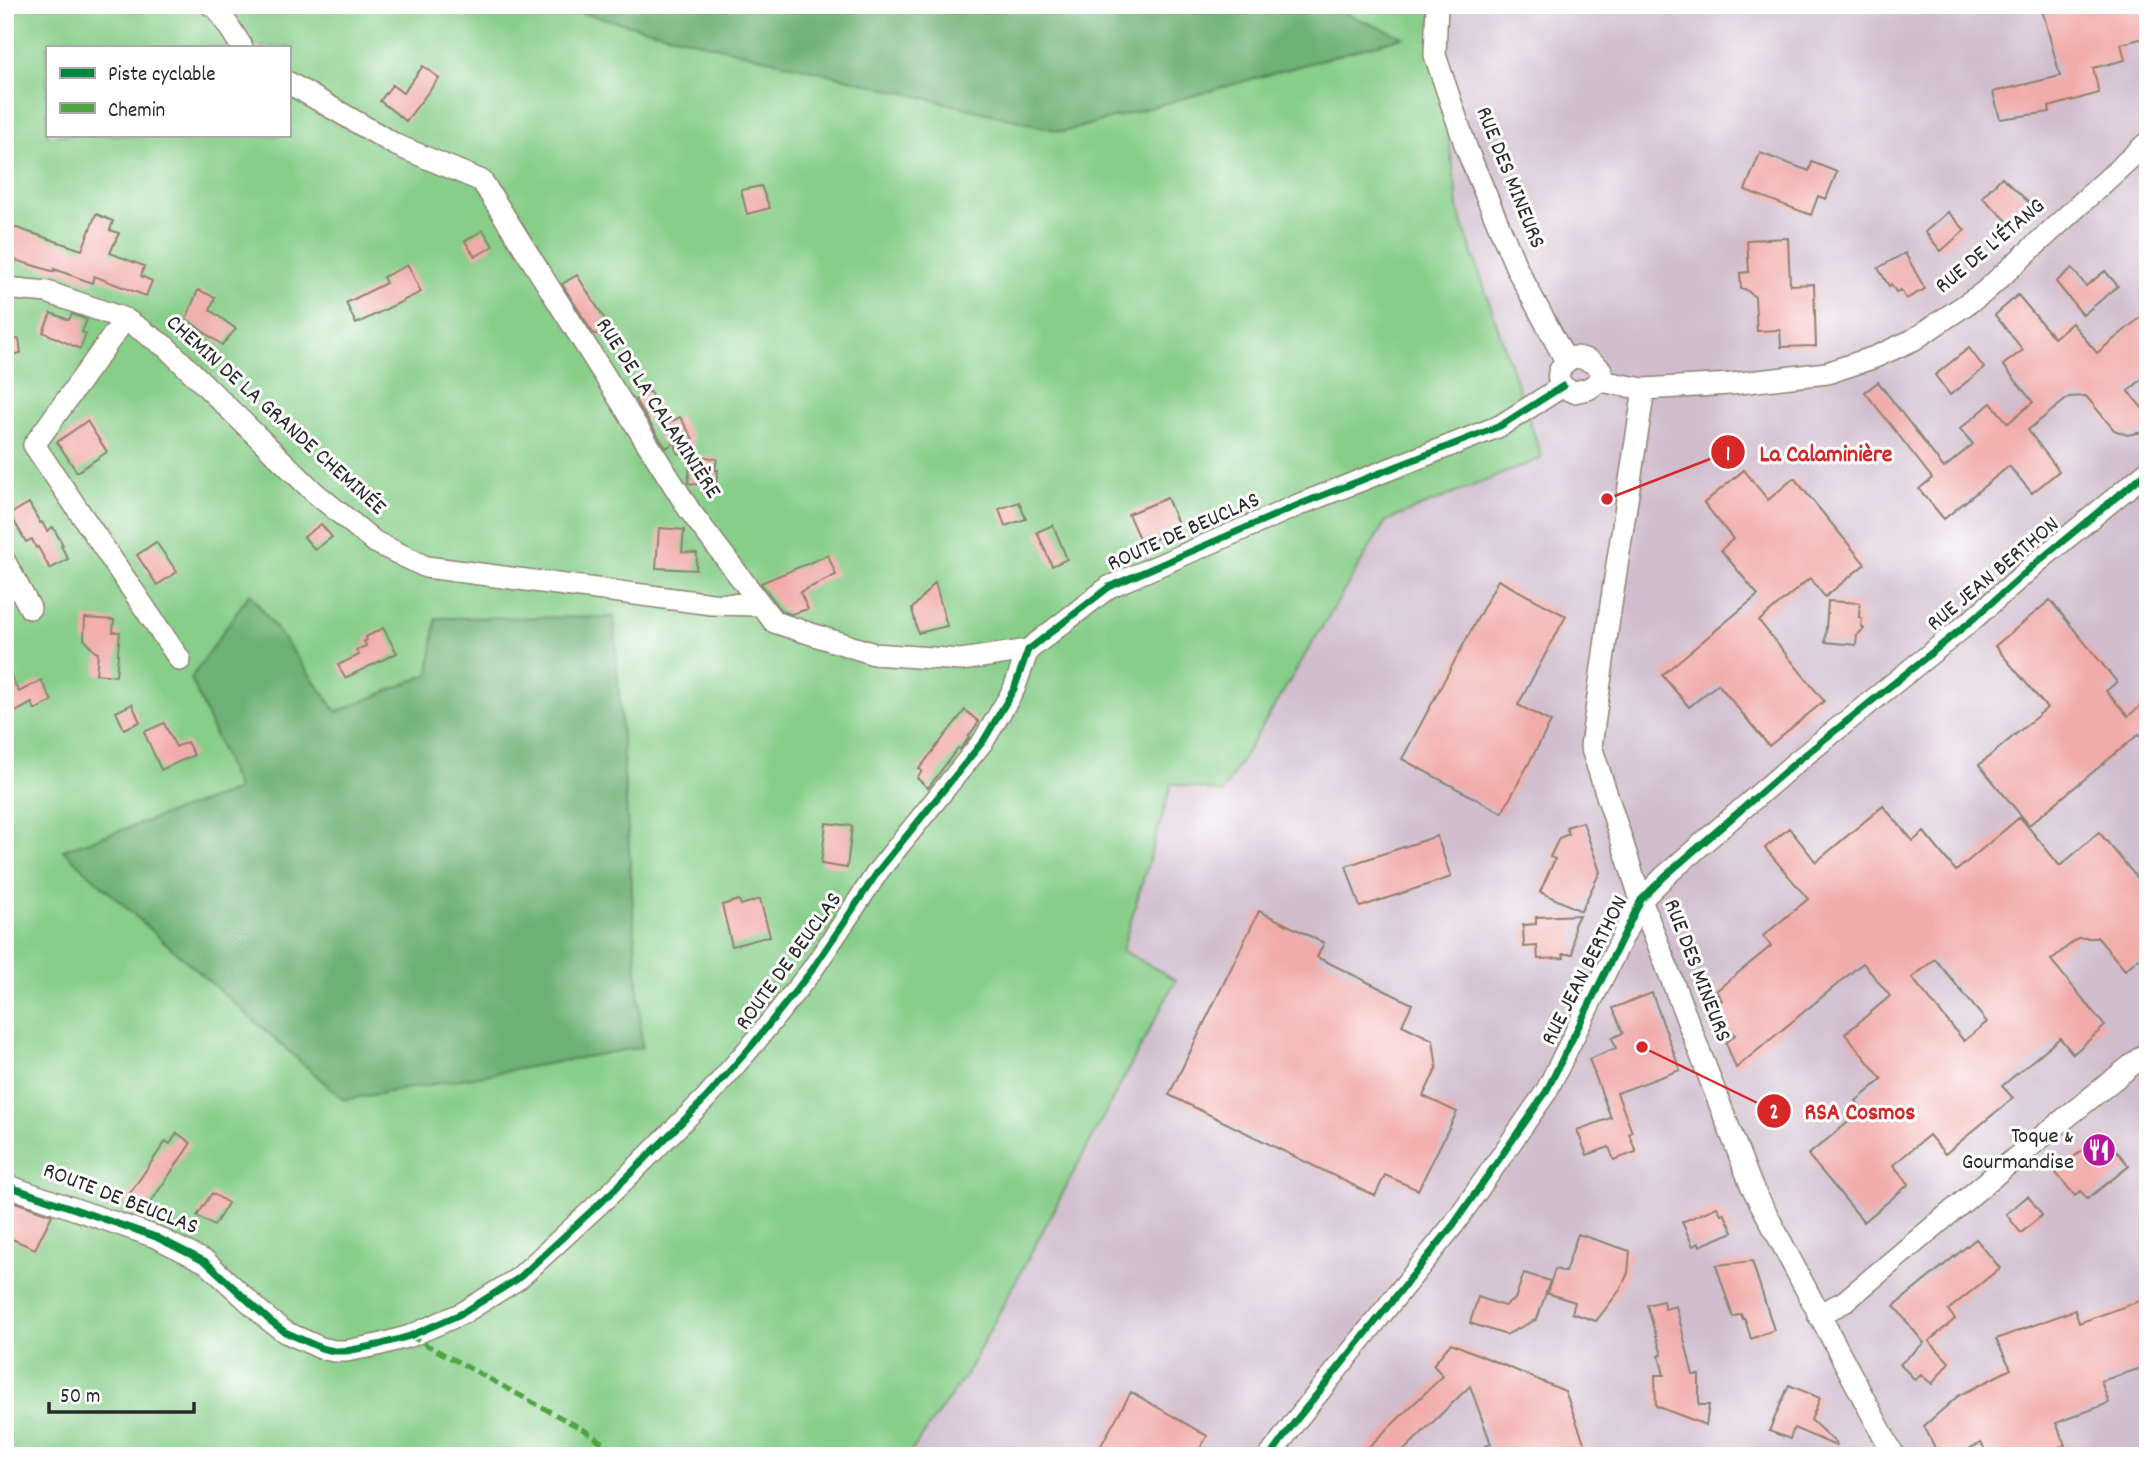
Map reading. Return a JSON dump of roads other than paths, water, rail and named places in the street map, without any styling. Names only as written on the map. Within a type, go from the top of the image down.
[{"type":"street","points":[[211,5],[217,8],[241,46]]},
{"type":"street","name":"RUE DES MINEURS","points":[[1437,5],[1435,55],[1467,150],[1517,270],[1566,361]]},
{"type":"street","name":"RUE DE LA CALAMINIÈRE","points":[[290,84],[396,145],[482,181],[690,511],[774,622],[874,654],[961,660],[1028,650]]},
{"type":"street","name":"RUE DE L'ÉTANG","points":[[1563,386],[1574,393],[1588,389],[1600,381],[1644,389],[1731,384],[1827,373],[1875,357],[1913,340],[1983,293],[2148,142]]},
{"type":"street","name":"CHEMIN DE LA GRANDE CHEMINÉE","points":[[5,288],[47,292],[125,319],[166,348],[314,492],[375,542],[426,566],[712,604],[761,605]]},
{"type":"street","points":[[125,319],[34,445],[180,660]]},
{"type":"street","points":[[1563,386],[1559,377],[1560,367],[1574,357],[1586,358],[1601,370],[1600,381]]},
{"type":"street","name":"ROUTE DE BEUCLAS","points":[[5,1185],[156,1237],[188,1252],[206,1262],[251,1305],[285,1332],[321,1348],[346,1351],[378,1345],[410,1336],[463,1313],[519,1278],[586,1216],[706,1098],[754,1043],[812,970],[879,870],[984,740],[1014,689],[1028,650],[1109,587],[1303,503],[1500,426],[1563,386]]},
{"type":"street","name":"RUE DES MINEURS","points":[[1644,389],[1591,746],[1641,900],[1751,1185],[1894,1456]]},
{"type":"street","name":"RUE JEAN BERTHON","points":[[1270,1456],[1454,1224],[1523,1127],[1546,1092],[1641,900],[1796,763],[1971,621],[2035,564],[2148,471]]},
{"type":"street","points":[[5,562],[30,608]]},
{"type":"street","points":[[1818,1315],[1844,1302],[2013,1160],[2148,1052]]},
{"type":"place","name":"La Calaminière","points":[[1607,499]]},
{"type":"place","name":"RSA Cosmos","points":[[1642,1047]]},
{"type":"place","name":"Toque & Gourmandise","points":[[2099,1150]]}]
